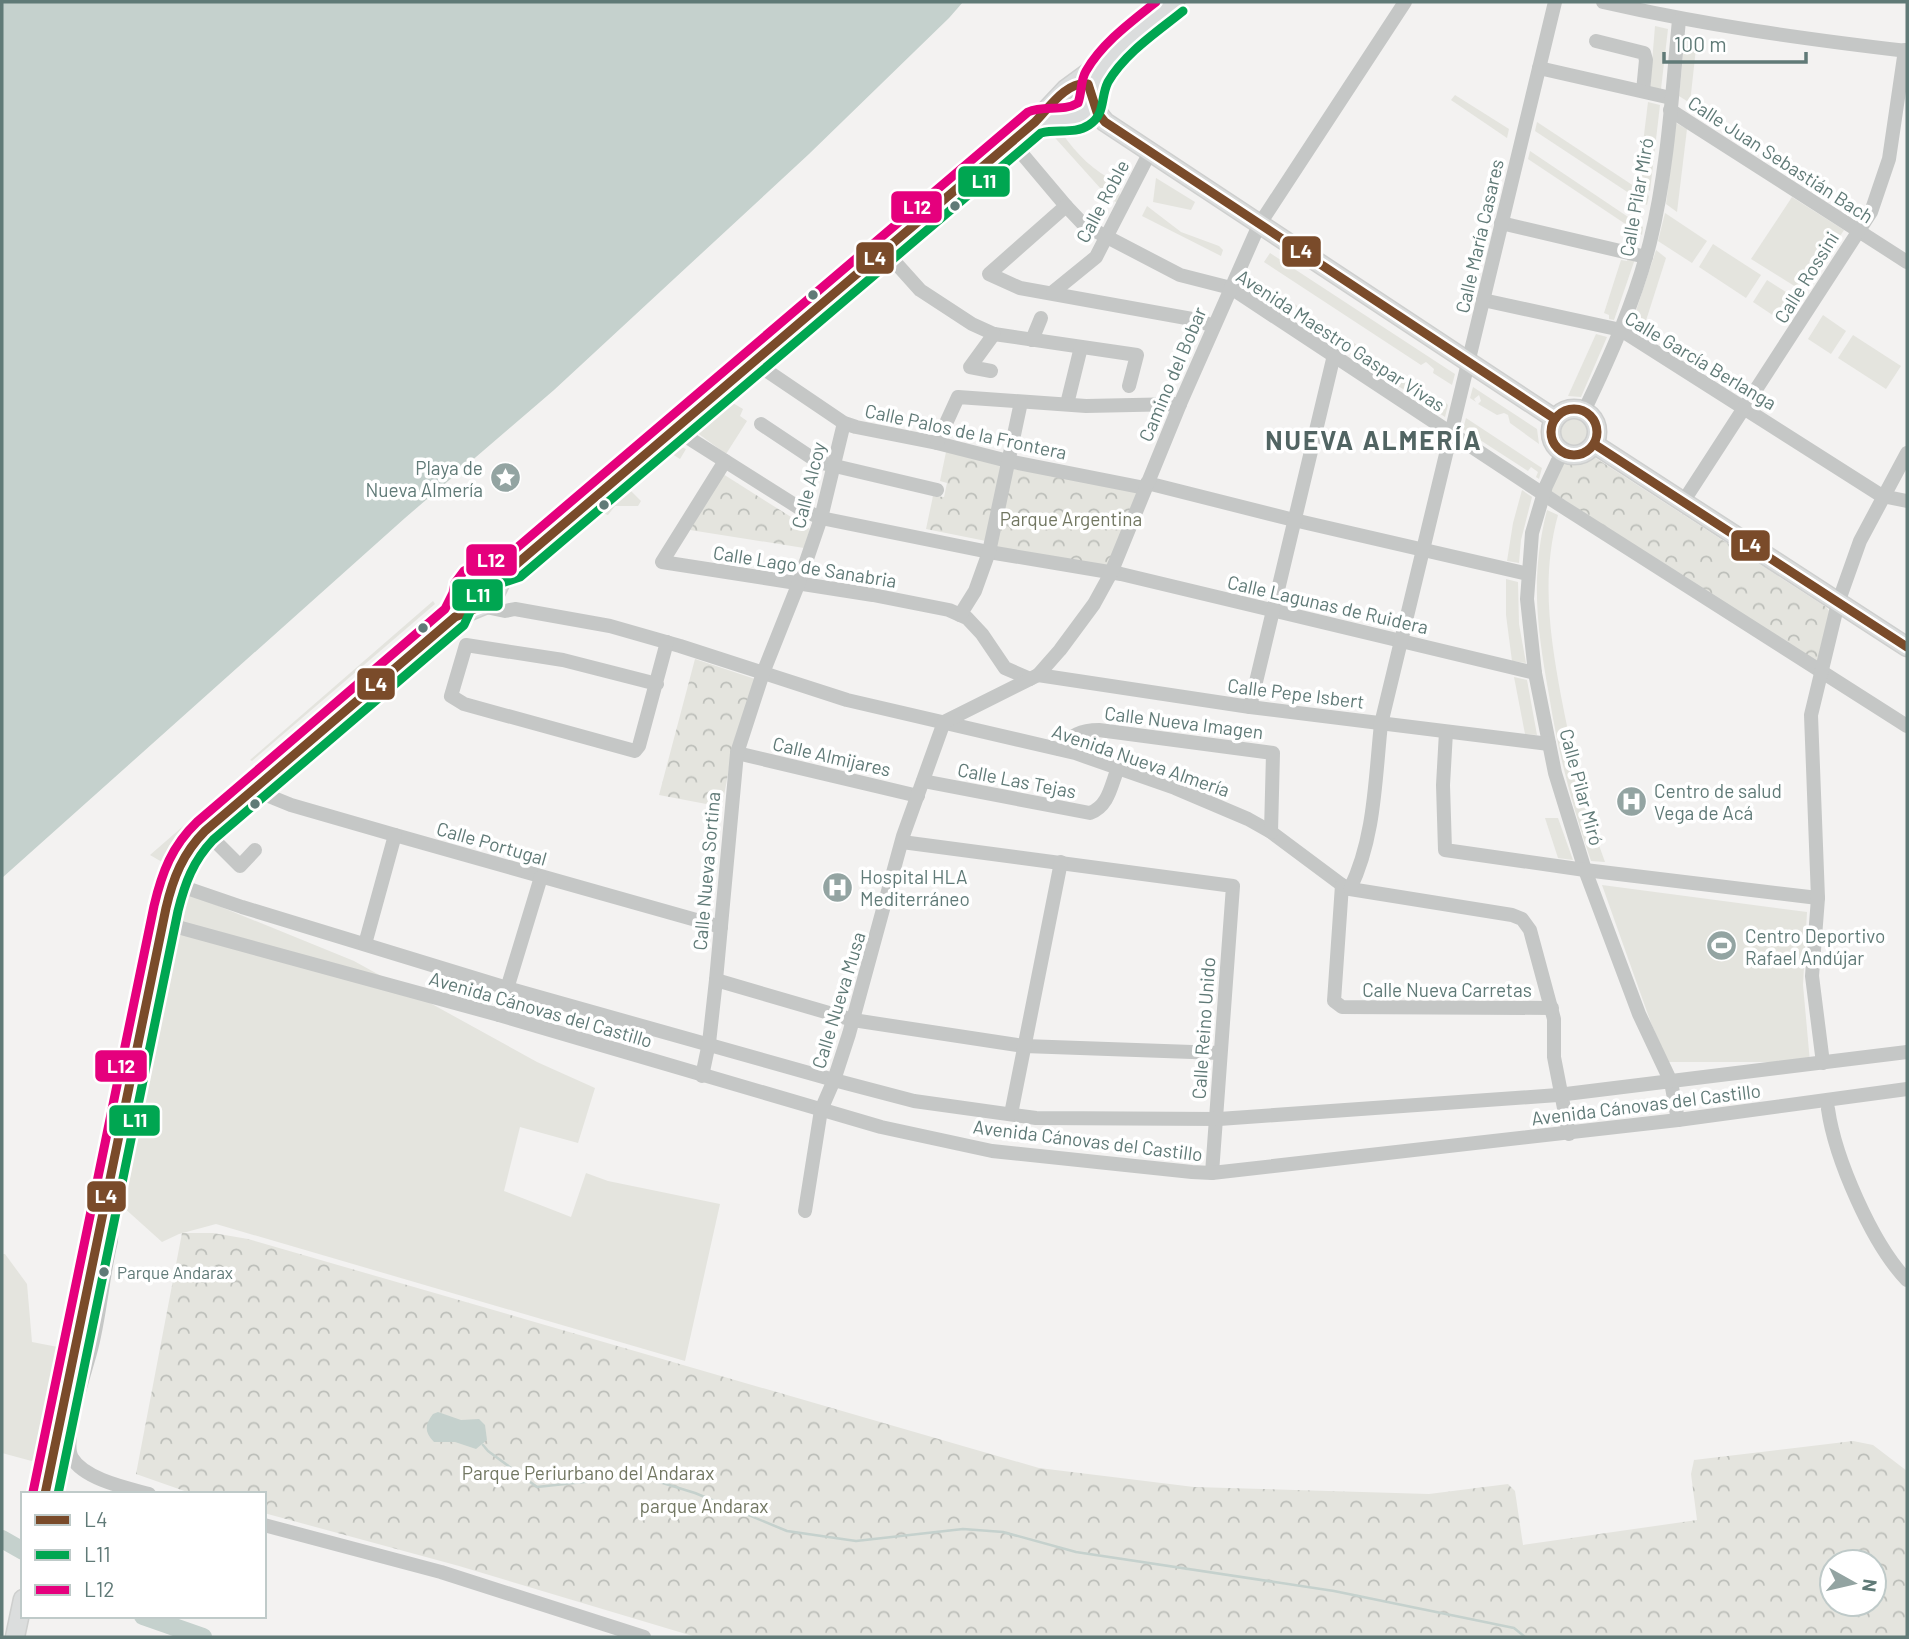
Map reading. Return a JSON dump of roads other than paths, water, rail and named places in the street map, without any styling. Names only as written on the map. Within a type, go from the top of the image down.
[{"type":"main road","points":[[1064,114],[1088,111],[1086,91],[1097,64],[1111,56],[1175,2]]},
{"type":"main road","points":[[1064,114],[1066,89],[1086,91]]},
{"type":"main road","points":[[1086,91],[1104,121],[1555,419]]},
{"type":"main road","points":[[45,1492],[163,923],[172,883],[181,859],[205,831],[455,617],[473,603],[491,602],[494,585],[512,568],[1012,142],[1035,122],[1044,110],[1104,121]]},
{"type":"main road","points":[[1567,410],[1584,411],[1595,424],[1597,435],[1594,444],[1578,454],[1562,452],[1551,435],[1555,419],[1567,410]]},
{"type":"main road","points":[[1594,444],[1907,647]]},
{"type":"main road","points":[[473,603],[470,582],[477,577],[494,585]]},
{"type":"main road","points":[[15,1637],[21,1608]]},
{"type":"street","name":"Camino del Bobar","points":[[944,722],[1034,677],[1067,641],[1094,604],[1111,573],[1213,326],[1259,225],[1405,2]]},
{"type":"street","name":"Calle María Casares","points":[[1346,887],[1357,874],[1369,833],[1381,724],[1555,2]]},
{"type":"street","points":[[1603,2],[1679,20],[1741,30],[1906,50]]},
{"type":"street","name":"Calle Pilar Miró","points":[[1584,411],[1621,330],[1646,257],[1659,200],[1679,20]]},
{"type":"street","points":[[1596,41],[1644,53],[1646,60],[1643,91]]},
{"type":"street","name":"Calle Rossini","points":[[1683,502],[1871,212],[1889,159],[1906,50]]},
{"type":"street","name":"Calle Juan Sebastián Bach","points":[[1539,68],[1643,91],[1670,104],[1907,262]]},
{"type":"street","name":"Avenida Maestro Gaspar Vivas","points":[[1012,142],[1084,225],[1181,275],[1231,288],[1544,494],[1907,726]]},
{"type":"street","name":"Calle Roble","points":[[1053,292],[1096,257],[1150,152]]},
{"type":"street","points":[[1066,206],[989,274],[1020,288],[1192,319],[1213,326]]},
{"type":"street","points":[[1501,223],[1646,257]]},
{"type":"street","points":[[885,251],[920,290],[972,324],[994,334],[1137,355],[1129,386]]},
{"type":"street","name":"Calle García Berlanga","points":[[1483,300],[1621,330],[1882,496]]},
{"type":"street","points":[[1032,340],[1041,318]]},
{"type":"street","points":[[991,372],[970,367],[994,334]]},
{"type":"street","points":[[1067,404],[1081,347]]},
{"type":"street","points":[[1250,707],[1334,355]]},
{"type":"street","name":"Calle Palos de la Frontera","points":[[754,362],[844,423],[1007,461],[1146,485],[1528,574]]},
{"type":"street","points":[[937,443],[958,397],[1067,404],[1180,404]]},
{"type":"street","points":[[960,615],[975,591],[989,552],[1021,402]]},
{"type":"street","name":"Calle Alcoy","points":[[763,673],[821,518],[844,423]]},
{"type":"street","points":[[761,424],[818,461],[937,490]]},
{"type":"street","name":"Calle Lagunas de Ruidera","points":[[676,430],[801,509],[821,518],[989,552],[1111,573],[1535,673]]},
{"type":"street","name":"Calle Pilar Miró","points":[[1562,452],[1544,494],[1532,533],[1528,574],[1529,630],[1535,673],[1555,774],[1584,870],[1639,1014],[1671,1082],[1678,1120]]},
{"type":"street","points":[[1823,1062],[1812,976],[1818,898],[1811,715],[1838,603],[1860,541],[1907,453]]},
{"type":"street","name":"Calle Lago de Sanabria","points":[[725,461],[662,562],[949,610],[967,618],[982,634],[1005,668],[1034,677]]},
{"type":"street","points":[[1882,496],[1907,501]]},
{"type":"street","name":"Avenida Nueva Almería","points":[[494,585],[503,603],[514,609],[610,626],[847,700],[1059,749],[1118,768],[1220,806],[1271,832],[1346,887],[1512,915],[1522,919],[1531,930],[1552,1008],[1555,1057],[1569,1133]]},
{"type":"street","name":"Avenida Nueva Almería","points":[[473,603],[505,611],[514,609]]},
{"type":"street","points":[[657,684],[575,662],[466,645],[451,696],[464,704],[635,751],[639,747],[657,684],[667,642]]},
{"type":"street","name":"Calle Nueva Sortina","points":[[702,1076],[709,1043],[716,980],[737,753],[763,673]]},
{"type":"street","name":"Calle Pepe Isbert","points":[[1034,677],[1549,744]]},
{"type":"street","name":"Calle Nueva Musa","points":[[806,1211],[821,1110],[834,1080],[853,1020],[902,842],[944,722]]},
{"type":"street","name":"Calle Nueva Imagen","points":[[1059,749],[1081,732],[1099,730],[1273,753],[1271,832]]},
{"type":"street","points":[[1446,732],[1443,785],[1445,850],[1818,898]]},
{"type":"street","name":"Calle Almijares","points":[[737,753],[918,796]]},
{"type":"street","name":"Calle Las Tejas","points":[[923,781],[1090,813],[1099,810],[1106,801],[1118,768]]},
{"type":"street","name":"Calle Portugal","points":[[254,790],[395,835],[721,927]]},
{"type":"street","points":[[205,831],[240,866],[255,850]]},
{"type":"street","points":[[365,944],[395,835]]},
{"type":"street","points":[[902,842],[1061,862],[1011,1114]]},
{"type":"street","name":"Calle Reino Unido","points":[[1061,862],[1233,886],[1212,1173]]},
{"type":"street","points":[[499,1016],[541,877]]},
{"type":"street","name":"Avenida Cánovas del Castillo","points":[[172,883],[507,988],[834,1080],[914,1101],[1036,1118],[1216,1119],[1562,1095],[1907,1052]]},
{"type":"street","name":"Calle Nueva Carretas","points":[[1346,887],[1334,1001],[1342,1007],[1552,1008]]},
{"type":"street","name":"Avenida Cánovas del Castillo","points":[[163,923],[499,1016],[881,1127],[992,1151],[1212,1173],[1678,1120],[1907,1089]]},
{"type":"street","points":[[716,980],[853,1020],[1024,1046],[1220,1053]]},
{"type":"street","points":[[1828,1109],[1841,1161],[1878,1241],[1893,1266],[1907,1280]]},
{"type":"street","points":[[101,1223],[109,1227],[112,1233],[111,1241],[69,1449],[75,1462],[83,1470],[114,1484],[142,1492]]},
{"type":"street","points":[[266,1526],[441,1572],[644,1637]]},
{"type":"waterway","points":[[483,1445],[537,1487],[640,1476],[695,1493],[787,1531],[856,1541],[963,1529],[1003,1532],[1076,1552],[1334,1591],[1514,1628],[1525,1637]]},
{"type":"waterway","points":[[2,1539],[21,1550]]},
{"type":"waterway","points":[[149,1618],[203,1637]]},
{"type":"place","name":"Playa de Nueva Almería","points":[[506,478]]},
{"type":"place","name":"Centro de salud Vega de Acá","points":[[1631,801]]},
{"type":"place","name":"Hospital HLA Mediterráneo","points":[[837,887]]},
{"type":"place","name":"Centro Deportivo Rafael Andújar","points":[[1722,946]]},
{"type":"place","name":"Parque Andarax","points":[[104,1272]]},
{"type":"district","name":"NUEVA ALMERÍA","points":[[1374,439]]},
{"type":"park label","name":"Parque Argentina","points":[[1071,518]]},
{"type":"park label","name":"Parque Periurbano del Andarax","points":[[588,1472]]},
{"type":"park label","name":"parque Andarax","points":[[704,1505]]}]
